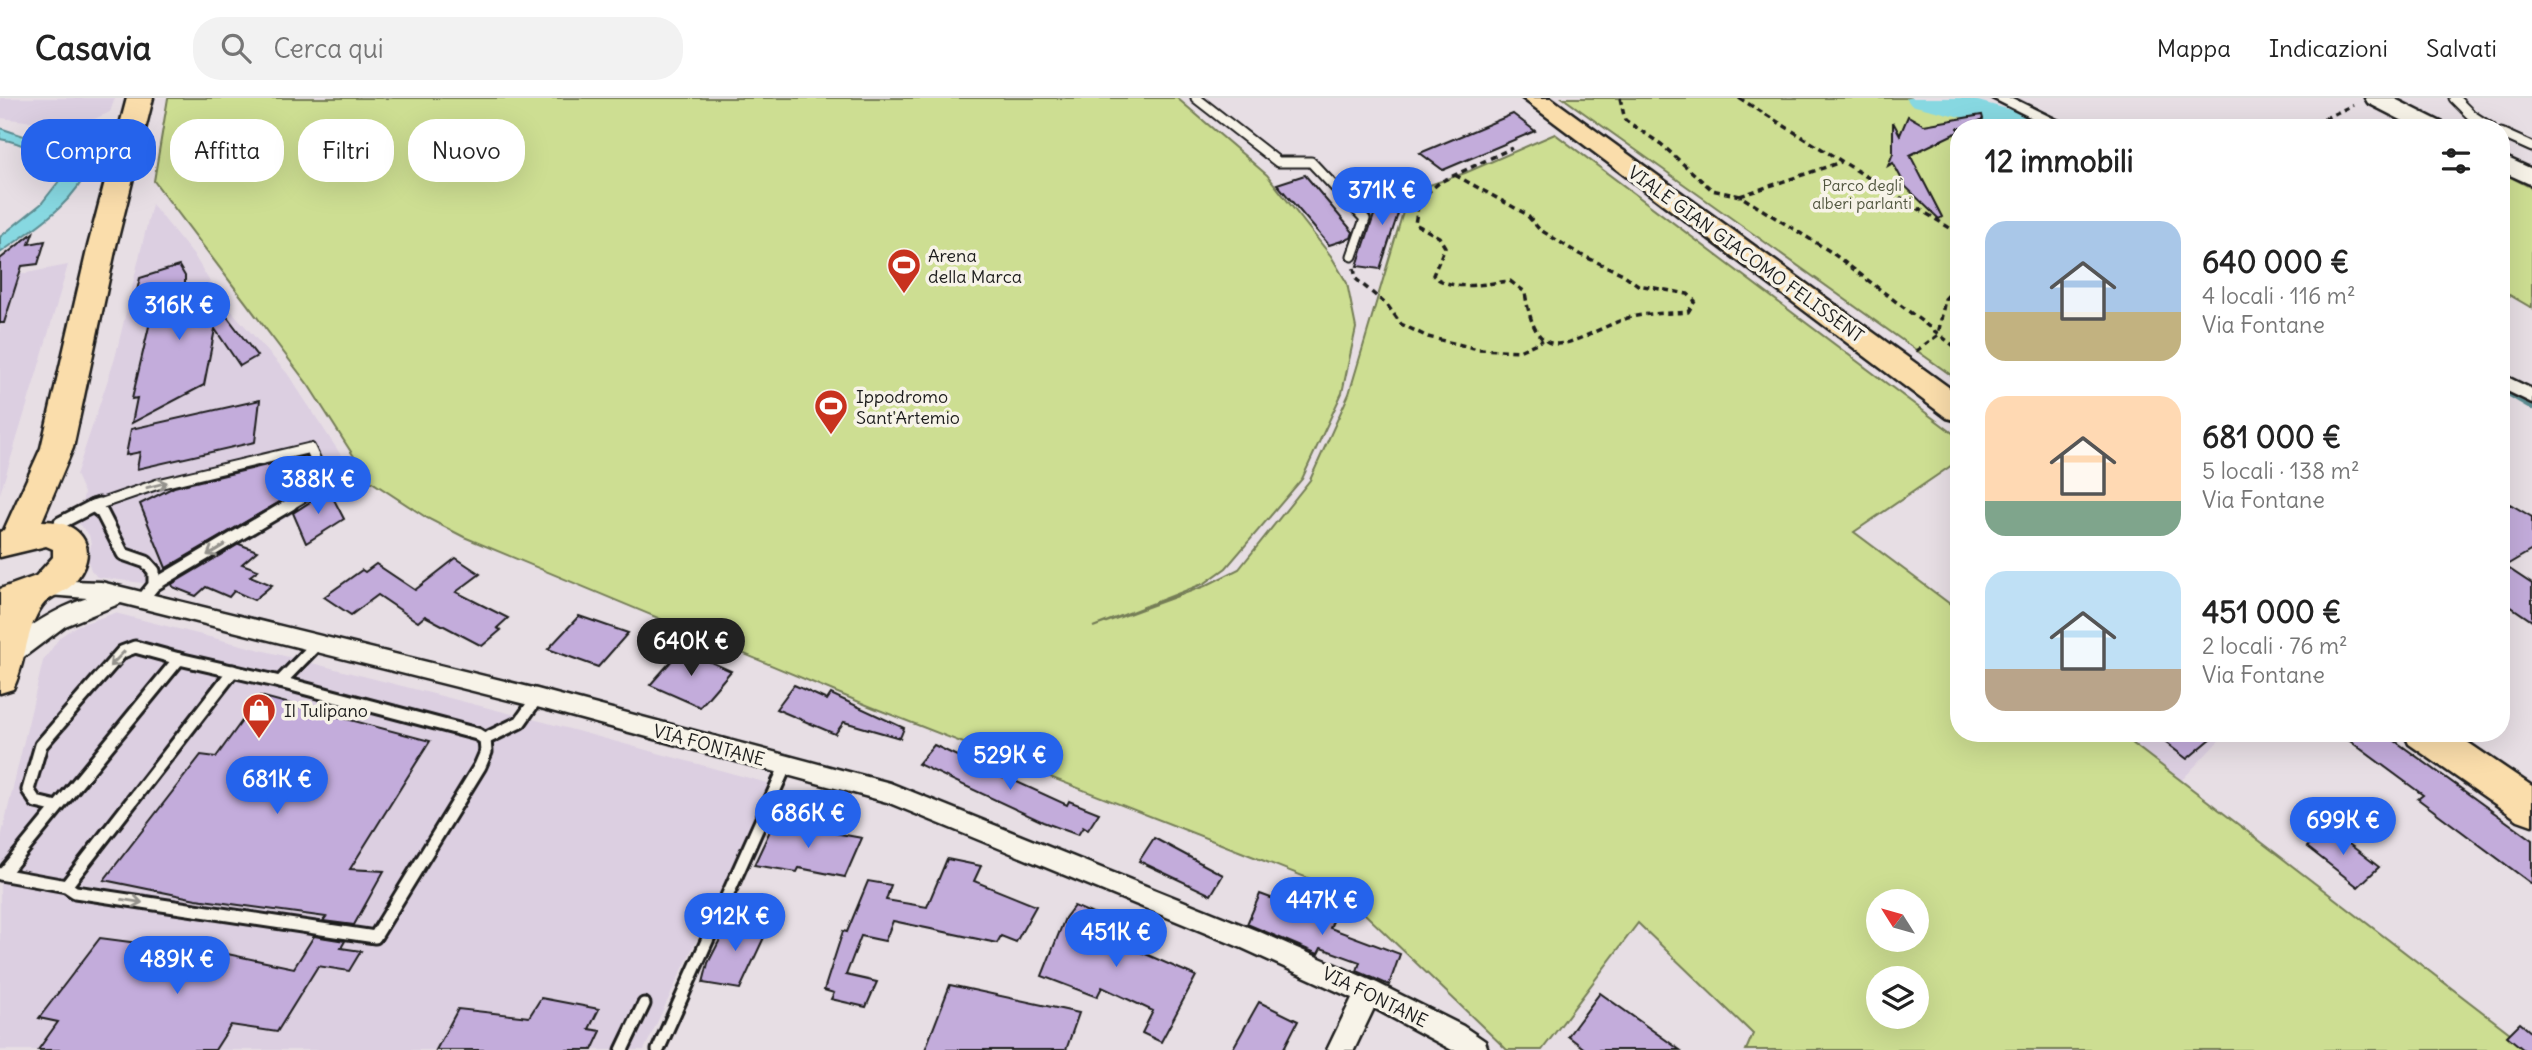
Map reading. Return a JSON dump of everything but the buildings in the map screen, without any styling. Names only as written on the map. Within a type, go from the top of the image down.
[{"type":"main road","points":[[64,542],[55,503],[57,448],[102,246],[140,98]]},
{"type":"main road","name":"VIALE GIAN GIACOMO FELISSENT","points":[[1535,98],[1950,404]]},
{"type":"main road","points":[[8,542],[57,448]]},
{"type":"main road","points":[[8,542],[44,533],[64,542]]},
{"type":"main road","points":[[2,669],[23,596],[64,542]]},
{"type":"main road","points":[[2436,742],[2532,808]]},
{"type":"street","points":[[2000,98],[2046,119]]},
{"type":"street","points":[[2376,98],[2417,119]]},
{"type":"street","points":[[2510,167],[2532,178]]},
{"type":"street","points":[[2510,385],[2532,397]]},
{"type":"street","points":[[64,542],[126,593]]},
{"type":"street","points":[[23,596],[126,593]]},
{"type":"street","points":[[2,669],[35,632],[75,608],[126,593]]},
{"type":"street","name":"VIA FONTANE","points":[[126,593],[537,698],[890,793],[1066,862],[1368,992],[1454,1035],[1475,1050]]},
{"type":"street","points":[[1340,1050],[1368,992]]},
{"type":"lane","points":[[1196,98],[1278,162],[1311,162],[1365,219],[1352,256]]},
{"type":"lane","points":[[2454,98],[2477,119]]},
{"type":"lane","points":[[2510,137],[2532,146]]},
{"type":"lane","points":[[64,542],[93,506],[158,484],[310,448],[327,483],[126,593]]},
{"type":"lane","points":[[93,506],[102,513],[123,554],[146,562],[155,571],[126,593]]},
{"type":"lane","points":[[280,682],[318,643]]},
{"type":"lane","points":[[57,807],[36,802],[29,790],[41,745],[122,652],[135,647],[280,682],[477,734],[485,739]]},
{"type":"lane","points":[[179,659],[1,874],[66,886],[75,892],[375,937],[480,766],[485,752],[485,739]]},
{"type":"lane","points":[[66,886],[233,671]]},
{"type":"lane","points":[[485,739],[520,722],[537,698]]},
{"type":"lane","points":[[659,1050],[786,765]]},
{"type":"lane","points":[[622,1050],[644,1004]]},
{"type":"path","points":[[1620,98],[1625,120],[1661,144],[1712,190],[1740,196],[1831,252],[1950,343]]},
{"type":"path","points":[[1739,98],[1950,228]]},
{"type":"path","points":[[2328,119],[2353,105]]},
{"type":"path","points":[[1455,175],[1503,204],[1526,214],[1539,229],[1570,250],[1623,274],[1638,285],[1688,294],[1695,301],[1688,312],[1626,318],[1586,340],[1554,345],[1543,341],[1531,327],[1525,292],[1510,281],[1459,285],[1440,282],[1433,275],[1436,262],[1445,247],[1439,237],[1415,223],[1419,200],[1440,182],[1512,148]]},
{"type":"path","points":[[1740,196],[1842,162]]},
{"type":"path","points":[[1352,256],[1356,279],[1388,306],[1401,324],[1428,337],[1478,349],[1519,351],[1543,341]]},
{"type":"path","points":[[1913,352],[1938,335],[1945,299],[1950,294]]},
{"type":"shaded area","points":[[0,98],[115,98],[110,112],[95,119],[21,120],[0,118]]},
{"type":"shaded area","points":[[152,204],[195,257],[219,297],[287,373],[356,478],[213,559],[179,588],[97,577],[88,561],[91,544],[89,535],[79,524],[84,493],[76,475],[115,358]]},
{"type":"shaded area","points":[[68,265],[38,369],[0,494],[0,278]]},
{"type":"shaded area","points":[[115,613],[544,722],[771,784],[644,1050],[0,1050],[0,842],[43,661],[60,637],[76,626]]},
{"type":"shaded area","points":[[2131,742],[2218,742],[2181,781]]},
{"type":"green space","points":[[168,98],[1177,98],[1267,175],[1331,256],[1347,283],[1356,328],[1342,393],[1302,479],[1226,568],[1205,583],[1093,627],[1205,586],[1239,569],[1310,480],[1349,394],[1409,192],[1465,173],[1555,134],[1950,431],[1950,466],[1854,532],[1950,604],[1950,742],[2131,742],[2532,1050],[1746,1050],[1753,1034],[1638,923],[1542,1050],[1507,1050],[1341,891],[869,706],[464,537],[427,518],[369,480],[309,386],[155,182]]},
{"type":"green space","name":"Parco degli alberi parlanti","points":[[1563,98],[1908,98],[1994,119],[1950,119],[1950,374]]},
{"type":"green space","points":[[2510,177],[2532,188],[2532,308],[2510,295]]},
{"type":"water","points":[[0,128],[21,135],[21,145],[17,143],[0,139]]},
{"type":"water","points":[[58,182],[82,182],[51,215],[0,253],[0,237],[41,204]]},
{"type":"waterway","points":[[1922,98],[2010,119]]},
{"type":"waterway","points":[[2510,394],[2532,407]]},
{"type":"place","name":"Arena della Marca","points":[[904,295]]},
{"type":"place","name":"Ippodromo Sant'Artemio","points":[[831,436]]},
{"type":"place","name":"Il Tulipano","points":[[259,740]]}]
